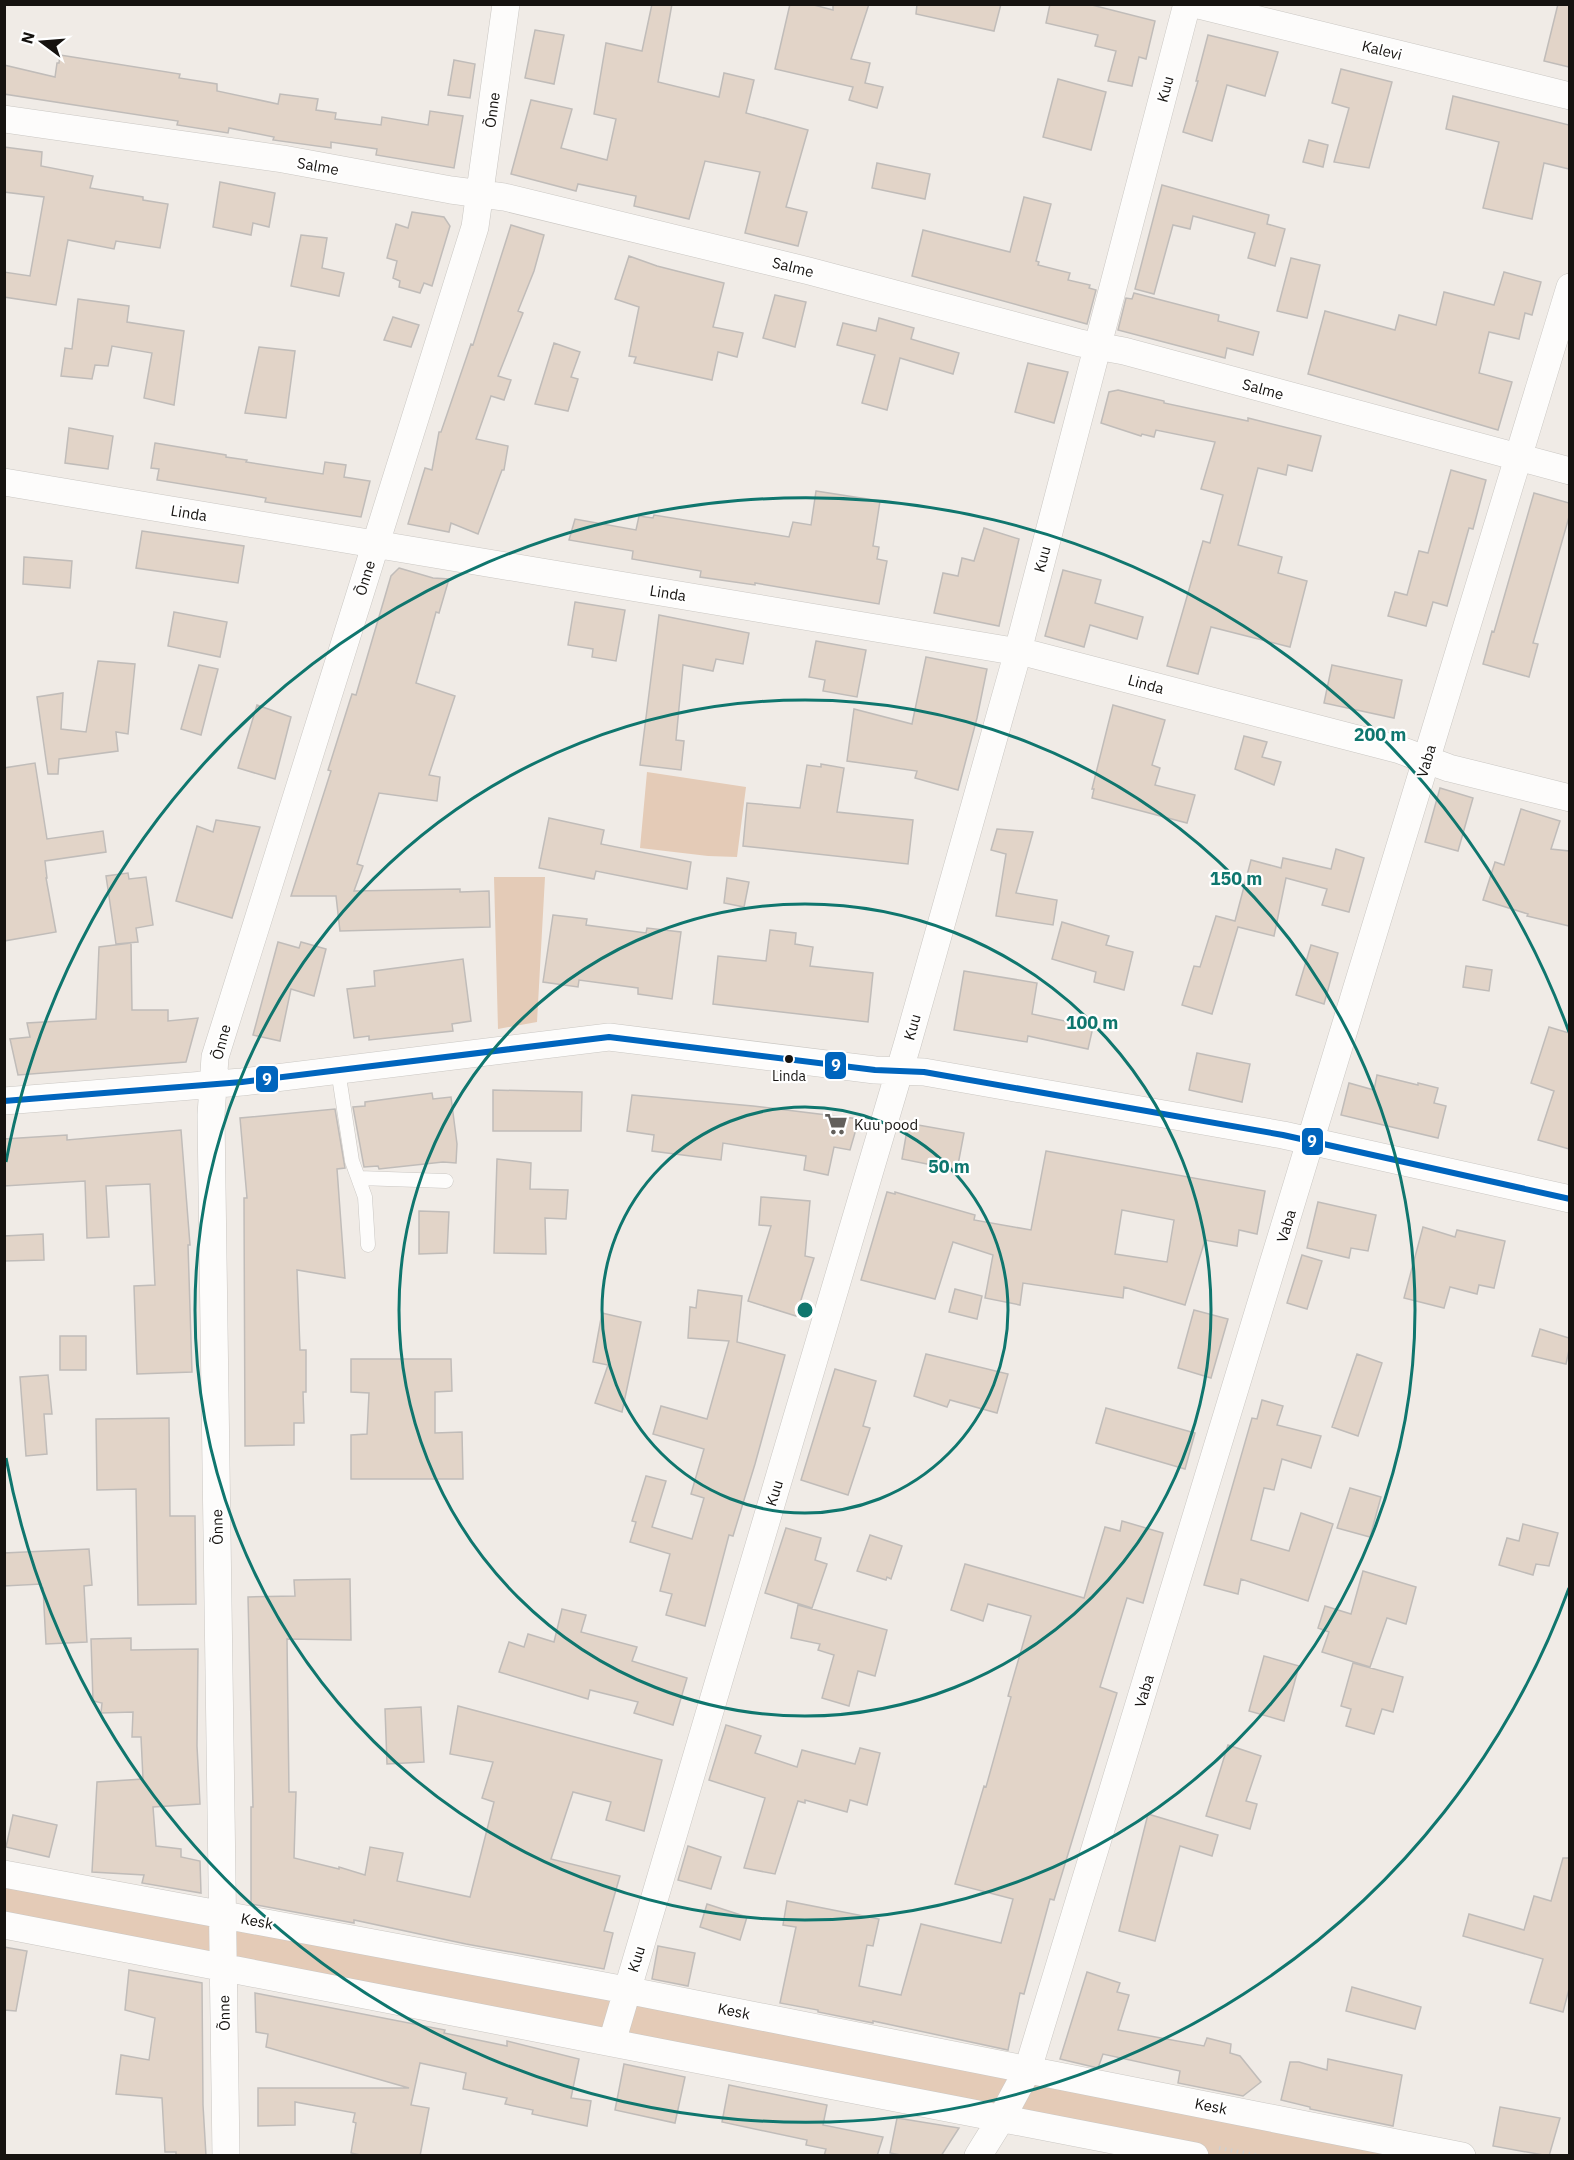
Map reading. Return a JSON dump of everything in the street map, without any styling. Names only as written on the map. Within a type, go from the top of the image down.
[{"type":"street","name":"Õnne","points":[[226,2156],[212,1187],[215,1057],[475,227],[506,4]]},
{"type":"street","name":"Kuu","points":[[612,2042],[899,1071],[1018,652],[1187,4]]},
{"type":"street","name":"Kalevi","points":[[1194,4],[1569,96]]},
{"type":"street","name":"Salme","points":[[4,119],[283,159],[451,190],[504,197],[1136,354],[1569,471]]},
{"type":"street","name":"Vaba","points":[[978,2156],[1028,2069],[1569,287]]},
{"type":"street","name":"Linda","points":[[4,483],[1018,652],[1400,750],[1449,768],[1569,798]]},
{"type":"street","points":[[4,1101],[213,1084],[609,1037],[875,1070],[924,1072],[1311,1142],[1569,1199]]},
{"type":"street","name":"Kesk","points":[[4,1874],[626,1990],[1462,2156]]},
{"type":"street","points":[[4,1925],[1195,2156]]},
{"type":"lane","points":[[338,1070],[352,1161],[365,1197],[368,1245]]},
{"type":"lane","points":[[359,1178],[446,1181]]},
{"type":"shaded area","points":[[647,772],[746,787],[737,857],[640,848]]},
{"type":"shaded area","points":[[494,877],[545,877],[537,1022],[498,1029]]},
{"type":"shaded area","points":[[4,1874],[1462,2155],[1195,2155],[5,1925]]},
{"type":"building","points":[[652,4],[672,4],[658,82],[719,97],[724,73],[754,80],[746,113],[808,130],[786,207],[807,212],[798,246],[745,233],[760,172],[705,161],[689,219],[634,206],[636,196],[578,184],[576,191],[511,174],[531,100],[572,109],[561,148],[607,160],[616,119],[594,114],[606,43],[642,51]]},
{"type":"building","points":[[790,4],[810,4],[833,10],[833,4],[869,4],[851,59],[870,63],[865,83],[883,87],[877,108],[849,100],[853,87],[775,69]]},
{"type":"building","points":[[917,4],[1001,4],[994,31],[916,14]]},
{"type":"building","points":[[1050,4],[1088,4],[1155,21],[1146,59],[1139,57],[1132,86],[1108,81],[1116,51],[1095,46],[1098,35],[1046,23]]},
{"type":"building","points":[[1558,4],[1569,4],[1569,67],[1544,61]]},
{"type":"building","points":[[535,30],[564,35],[554,84],[525,78]]},
{"type":"building","points":[[1208,35],[1278,52],[1265,96],[1227,85],[1212,141],[1183,132]]},
{"type":"building","points":[[60,55],[180,74],[179,78],[217,84],[217,91],[278,104],[280,94],[318,99],[316,110],[336,113],[335,119],[381,125],[382,117],[428,125],[430,111],[463,116],[454,168],[376,155],[377,149],[331,142],[331,148],[273,140],[274,137],[229,128],[228,133],[177,125],[178,121],[4,94],[4,65],[55,77]]},
{"type":"building","points":[[454,60],[475,64],[470,98],[448,95]]},
{"type":"building","points":[[1341,69],[1392,82],[1369,168],[1334,162],[1349,108],[1332,103]]},
{"type":"building","points":[[1058,79],[1106,92],[1091,150],[1043,137]]},
{"type":"building","points":[[1453,96],[1569,125],[1569,169],[1544,163],[1532,219],[1483,208],[1499,142],[1446,129]]},
{"type":"building","points":[[1309,140],[1328,145],[1323,167],[1303,162]]},
{"type":"building","points":[[4,147],[42,152],[41,166],[93,176],[90,188],[143,197],[143,200],[168,204],[160,248],[116,241],[114,249],[68,240],[56,305],[4,297],[4,272],[30,276],[44,197],[4,192]]},
{"type":"building","points":[[877,163],[930,174],[925,199],[872,188]]},
{"type":"building","points":[[220,182],[275,193],[269,227],[253,223],[251,235],[213,227]]},
{"type":"building","points":[[1162,185],[1269,215],[1267,224],[1285,229],[1275,266],[1248,258],[1255,233],[1193,216],[1190,229],[1173,225],[1154,294],[1135,289]]},
{"type":"building","points":[[1024,197],[1051,204],[1036,261],[1039,262],[1038,265],[1070,273],[1068,280],[1090,285],[1089,288],[1096,290],[1087,324],[912,276],[923,230],[1010,252]]},
{"type":"building","points":[[412,212],[444,217],[450,226],[432,286],[424,283],[420,293],[399,287],[400,281],[393,278],[397,261],[387,258],[396,224],[408,228]]},
{"type":"building","points":[[511,225],[544,235],[534,271],[518,311],[523,313],[498,376],[511,380],[504,400],[491,396],[476,439],[508,446],[504,470],[502,470],[478,534],[451,523],[449,532],[408,524],[425,468],[432,470],[439,432],[441,432],[471,344],[473,345]]},
{"type":"building","points":[[301,235],[327,238],[322,268],[344,273],[339,296],[291,286]]},
{"type":"building","points":[[629,256],[657,266],[724,283],[713,327],[743,333],[737,357],[718,352],[712,380],[634,363],[636,357],[629,356],[639,307],[615,299]]},
{"type":"building","points":[[1291,258],[1320,265],[1307,318],[1277,311]]},
{"type":"building","points":[[1504,272],[1541,282],[1532,315],[1525,313],[1519,339],[1489,332],[1479,373],[1512,382],[1498,430],[1308,374],[1325,311],[1395,330],[1399,315],[1436,325],[1444,292],[1494,305]]},
{"type":"building","points":[[1134,293],[1219,315],[1218,321],[1259,332],[1253,355],[1227,348],[1225,358],[1118,330],[1126,298],[1132,299]]},
{"type":"building","points":[[775,295],[806,302],[795,347],[763,338]]},
{"type":"building","points":[[78,299],[129,306],[127,322],[184,331],[174,405],[144,398],[152,353],[112,346],[108,366],[95,365],[92,379],[61,376],[65,348],[72,349]]},
{"type":"building","points":[[393,317],[419,325],[411,347],[384,340]]},
{"type":"building","points":[[879,318],[914,328],[911,339],[959,353],[953,374],[900,358],[887,410],[862,403],[875,355],[837,345],[843,323],[876,331]]},
{"type":"building","points":[[554,343],[580,352],[571,377],[578,379],[568,411],[535,404]]},
{"type":"building","points":[[259,347],[295,351],[286,418],[245,413]]},
{"type":"building","points":[[1028,363],[1068,372],[1054,423],[1015,412]]},
{"type":"building","points":[[1118,390],[1164,401],[1164,403],[1248,421],[1248,418],[1321,436],[1312,471],[1288,465],[1286,475],[1258,468],[1238,545],[1282,557],[1278,573],[1307,581],[1290,647],[1211,627],[1198,674],[1167,666],[1203,541],[1210,543],[1223,495],[1201,489],[1215,442],[1156,430],[1154,437],[1142,434],[1141,436],[1101,423],[1109,392]]},
{"type":"building","points":[[69,428],[113,436],[108,469],[65,463]]},
{"type":"building","points":[[155,443],[226,455],[226,457],[247,460],[246,462],[323,474],[325,462],[346,465],[344,477],[370,481],[361,517],[265,502],[266,498],[157,480],[159,469],[151,468]]},
{"type":"building","points":[[1451,470],[1486,480],[1473,529],[1469,528],[1447,606],[1433,602],[1426,626],[1388,616],[1395,592],[1407,595],[1419,551],[1428,553]]},
{"type":"building","points":[[816,491],[880,501],[873,546],[879,547],[877,559],[887,561],[879,604],[755,583],[755,585],[700,577],[701,571],[632,559],[633,551],[569,540],[575,519],[636,530],[639,516],[653,518],[654,515],[789,537],[793,522],[811,525]]},
{"type":"building","points":[[1534,493],[1569,503],[1569,517],[1533,643],[1538,644],[1529,677],[1483,664]]},
{"type":"building","points":[[984,528],[1019,539],[999,626],[934,613],[943,573],[958,576],[962,558],[974,561]]},
{"type":"building","points":[[142,531],[244,546],[238,583],[136,568]]},
{"type":"building","points":[[24,557],[72,561],[70,588],[23,584]]},
{"type":"building","points":[[399,568],[433,578],[449,579],[439,613],[436,612],[416,683],[455,696],[429,775],[440,777],[437,801],[379,793],[357,864],[363,866],[354,891],[460,889],[460,892],[489,891],[490,927],[340,931],[336,896],[291,896],[331,771],[328,770],[352,694],[356,695],[391,576]]},
{"type":"building","points":[[1063,570],[1101,580],[1095,603],[1143,617],[1137,639],[1090,625],[1084,647],[1045,636]]},
{"type":"building","points":[[575,602],[625,610],[616,661],[592,657],[593,649],[568,645]]},
{"type":"building","points":[[174,612],[227,622],[220,657],[168,646]]},
{"type":"building","points":[[659,615],[749,633],[743,664],[716,659],[713,671],[683,665],[676,740],[684,741],[681,770],[640,765]]},
{"type":"building","points":[[816,641],[866,650],[857,697],[823,691],[825,680],[809,677]]},
{"type":"building","points":[[926,657],[987,669],[958,790],[915,778],[917,771],[847,761],[854,709],[912,724]]},
{"type":"building","points":[[98,661],[135,664],[128,734],[116,732],[118,751],[59,759],[58,774],[48,774],[37,697],[63,693],[61,729],[86,732]]},
{"type":"building","points":[[199,665],[218,669],[201,735],[181,729]]},
{"type":"building","points":[[1332,665],[1402,680],[1394,718],[1324,703]]},
{"type":"building","points":[[257,705],[291,717],[275,779],[238,768]]},
{"type":"building","points":[[1113,705],[1165,720],[1152,765],[1160,768],[1155,785],[1195,795],[1187,823],[1092,798],[1094,789],[1092,789]]},
{"type":"building","points":[[1244,736],[1267,742],[1262,757],[1281,762],[1274,785],[1235,769]]},
{"type":"building","points":[[35,763],[47,839],[103,831],[106,852],[45,861],[56,932],[4,941],[4,768]]},
{"type":"building","points":[[821,764],[844,768],[837,812],[913,820],[908,864],[743,846],[747,803],[800,808],[807,765],[821,767]]},
{"type":"building","points":[[1440,788],[1473,798],[1458,851],[1425,842]]},
{"type":"building","points":[[1521,809],[1560,821],[1551,849],[1569,851],[1569,926],[1527,916],[1528,914],[1483,900],[1495,862],[1504,865]]},
{"type":"building","points":[[549,818],[604,830],[601,844],[691,862],[687,889],[596,871],[594,879],[539,868]]},
{"type":"building","points":[[216,820],[260,827],[232,918],[176,901],[197,826],[213,832]]},
{"type":"building","points":[[997,829],[1033,832],[1016,893],[1057,900],[1053,925],[996,916],[1006,854],[991,850]]},
{"type":"building","points":[[1336,849],[1364,858],[1349,912],[1322,905],[1327,889],[1286,878],[1274,936],[1238,927],[1212,1014],[1182,1005],[1194,966],[1200,967],[1216,916],[1235,921],[1251,860],[1281,868],[1283,858],[1331,869]]},
{"type":"building","points":[[128,873],[129,879],[146,877],[153,925],[136,928],[138,942],[116,944],[106,876]]},
{"type":"building","points":[[727,878],[749,882],[744,907],[724,903]]},
{"type":"building","points":[[553,915],[587,919],[586,925],[646,933],[647,928],[681,932],[672,999],[638,994],[638,988],[579,980],[578,987],[543,982]]},
{"type":"building","points":[[1062,922],[1109,936],[1106,945],[1133,952],[1124,990],[1094,982],[1096,972],[1052,959]]},
{"type":"building","points":[[770,930],[796,933],[795,944],[813,947],[810,966],[873,973],[868,1022],[713,1004],[718,956],[766,961]]},
{"type":"building","points":[[278,942],[299,948],[301,942],[326,949],[314,996],[291,989],[280,1041],[253,1035]]},
{"type":"building","points":[[131,943],[132,1010],[168,1010],[168,1021],[198,1018],[186,1062],[18,1075],[10,1039],[30,1037],[27,1023],[96,1019],[99,947]]},
{"type":"building","points":[[1311,945],[1338,953],[1324,1004],[1296,995]]},
{"type":"building","points":[[463,959],[471,1021],[452,1024],[453,1031],[369,1040],[369,1036],[354,1038],[347,989],[375,986],[374,971]]},
{"type":"building","points":[[1466,966],[1492,970],[1489,991],[1463,987]]},
{"type":"building","points":[[964,971],[1037,983],[1032,1014],[1093,1027],[1088,1049],[1028,1036],[1027,1042],[954,1030]]},
{"type":"building","points":[[1549,1027],[1569,1033],[1569,1149],[1538,1140],[1554,1091],[1531,1083]]},
{"type":"building","points":[[1197,1053],[1250,1064],[1242,1102],[1189,1090]]},
{"type":"building","points":[[1377,1075],[1438,1088],[1434,1103],[1446,1106],[1438,1138],[1341,1115],[1349,1083],[1374,1090]]},
{"type":"building","points":[[493,1090],[582,1092],[581,1131],[493,1131]]},
{"type":"building","points":[[432,1093],[433,1099],[451,1097],[457,1144],[456,1163],[443,1162],[379,1169],[378,1166],[364,1167],[353,1107],[365,1106],[365,1102]]},
{"type":"building","points":[[632,1095],[859,1119],[850,1150],[834,1147],[828,1175],[804,1170],[806,1156],[723,1143],[721,1160],[652,1151],[654,1135],[627,1131]]},
{"type":"building","points":[[335,1109],[345,1168],[337,1169],[345,1278],[297,1270],[300,1350],[306,1350],[306,1392],[303,1392],[304,1423],[294,1423],[294,1445],[245,1446],[244,1198],[247,1198],[240,1118]]},
{"type":"building","points":[[918,1125],[964,1133],[957,1170],[902,1159],[907,1130]]},
{"type":"building","points":[[181,1130],[190,1245],[188,1245],[192,1372],[137,1374],[134,1286],[155,1285],[150,1184],[106,1186],[109,1237],[87,1238],[85,1181],[4,1186],[4,1139],[67,1135],[67,1140]]},
{"type":"building","points":[[1046,1151],[1265,1191],[1257,1234],[1239,1230],[1237,1246],[1205,1240],[1185,1305],[1124,1287],[1123,1298],[1023,1283],[1020,1305],[985,1298],[993,1255],[953,1242],[935,1299],[861,1280],[887,1192],[895,1194],[895,1192],[975,1215],[974,1220],[1031,1230]],"holes":[[[1122,1210],[1174,1220],[1167,1262],[1115,1254]]]},
{"type":"building","points":[[497,1159],[531,1163],[530,1189],[568,1190],[566,1219],[545,1218],[546,1254],[494,1253]]},
{"type":"building","points":[[761,1197],[810,1201],[805,1256],[814,1258],[796,1316],[748,1301],[771,1226],[759,1225]]},
{"type":"building","points":[[1318,1202],[1376,1215],[1368,1251],[1351,1248],[1349,1258],[1307,1248]]},
{"type":"building","points":[[419,1211],[449,1212],[447,1253],[419,1254]]},
{"type":"building","points":[[1423,1227],[1455,1237],[1457,1230],[1505,1241],[1494,1288],[1479,1285],[1477,1294],[1450,1287],[1444,1308],[1404,1298]]},
{"type":"building","points":[[43,1234],[44,1260],[4,1261],[4,1236]]},
{"type":"building","points":[[1302,1255],[1322,1261],[1307,1309],[1287,1303]]},
{"type":"building","points":[[955,1289],[982,1296],[977,1319],[949,1312]]},
{"type":"building","points":[[698,1290],[742,1296],[737,1342],[785,1355],[733,1536],[729,1535],[705,1626],[666,1615],[672,1594],[660,1591],[670,1554],[630,1542],[636,1522],[632,1521],[646,1476],[666,1481],[652,1527],[692,1539],[704,1498],[691,1494],[704,1449],[653,1434],[661,1406],[707,1419],[729,1341],[688,1338],[690,1307],[696,1308]]},
{"type":"building","points":[[1194,1310],[1228,1319],[1211,1378],[1178,1368]]},
{"type":"building","points":[[602,1313],[641,1322],[622,1412],[595,1403],[608,1365],[593,1362]]},
{"type":"building","points":[[1540,1329],[1569,1338],[1566,1364],[1532,1356]]},
{"type":"building","points":[[60,1336],[86,1336],[86,1370],[60,1370]]},
{"type":"building","points":[[926,1354],[1008,1374],[997,1413],[950,1400],[947,1407],[914,1396]]},
{"type":"building","points":[[1357,1354],[1382,1363],[1358,1436],[1332,1427]]},
{"type":"building","points":[[351,1359],[451,1359],[452,1391],[435,1392],[435,1433],[462,1432],[463,1479],[351,1479],[351,1435],[367,1434],[369,1393],[351,1392]]},
{"type":"building","points":[[835,1369],[876,1381],[863,1426],[870,1428],[848,1495],[801,1480]]},
{"type":"building","points":[[48,1375],[52,1414],[44,1414],[47,1454],[26,1456],[20,1377]]},
{"type":"building","points":[[1262,1400],[1283,1406],[1277,1425],[1321,1436],[1311,1468],[1282,1459],[1274,1490],[1264,1488],[1251,1540],[1289,1551],[1301,1513],[1333,1524],[1308,1601],[1241,1579],[1238,1594],[1204,1585],[1252,1418],[1257,1419]]},
{"type":"building","points":[[1106,1408],[1195,1433],[1185,1469],[1096,1443]]},
{"type":"building","points":[[169,1418],[170,1516],[195,1516],[196,1604],[138,1605],[136,1489],[97,1490],[96,1419]]},
{"type":"building","points":[[1350,1488],[1381,1497],[1370,1537],[1337,1528]]},
{"type":"building","points":[[1122,1521],[1163,1533],[1143,1603],[1127,1598],[1100,1687],[1117,1693],[1054,1900],[1050,1899],[1024,1994],[1020,1993],[1008,2050],[780,2003],[796,1927],[783,1925],[787,1901],[879,1919],[873,1946],[867,1945],[859,1986],[901,1995],[921,1924],[1001,1943],[1013,1899],[955,1884],[984,1786],[986,1787],[1011,1697],[1008,1696],[1031,1616],[988,1604],[983,1621],[951,1610],[965,1564],[1084,1598],[1105,1527],[1120,1531]]},
{"type":"building","points":[[1523,1524],[1558,1533],[1549,1566],[1536,1564],[1533,1575],[1499,1565],[1507,1538],[1519,1541]]},
{"type":"building","points":[[786,1528],[821,1538],[815,1560],[827,1564],[812,1608],[765,1593]]},
{"type":"building","points":[[870,1535],[902,1546],[891,1579],[887,1577],[886,1580],[857,1571]]},
{"type":"building","points":[[89,1549],[92,1585],[84,1586],[87,1642],[46,1644],[43,1588],[41,1584],[4,1586],[4,1553]]},
{"type":"building","points":[[1363,1571],[1416,1587],[1406,1624],[1387,1618],[1370,1667],[1322,1652],[1329,1632],[1318,1628],[1325,1606],[1351,1614]]},
{"type":"building","points":[[350,1579],[351,1640],[287,1639],[289,1792],[296,1792],[294,1858],[365,1875],[370,1847],[403,1853],[397,1881],[470,1897],[494,1802],[482,1798],[493,1762],[450,1754],[458,1706],[662,1760],[644,1831],[606,1820],[611,1802],[573,1792],[551,1859],[620,1876],[604,1931],[613,1933],[604,1969],[466,1944],[354,1920],[354,1923],[251,1904],[251,1807],[253,1807],[248,1597],[295,1596],[294,1580]]},
{"type":"building","points":[[798,1605],[887,1630],[875,1676],[858,1671],[849,1706],[822,1698],[834,1655],[818,1650],[820,1644],[791,1638]]},
{"type":"building","points":[[562,1609],[586,1615],[581,1632],[637,1647],[632,1661],[687,1678],[673,1725],[634,1713],[638,1702],[590,1690],[588,1699],[499,1672],[509,1642],[524,1647],[528,1634],[554,1642]]},
{"type":"building","points":[[131,1638],[131,1650],[198,1649],[197,1746],[200,1804],[153,1807],[156,1846],[181,1849],[181,1857],[200,1861],[201,1893],[142,1883],[144,1875],[92,1872],[97,1782],[143,1779],[141,1737],[132,1737],[133,1712],[101,1713],[102,1703],[93,1701],[91,1639]]},
{"type":"building","points":[[1264,1656],[1299,1666],[1284,1721],[1249,1711]]},
{"type":"building","points":[[1353,1663],[1403,1677],[1393,1712],[1382,1709],[1374,1734],[1346,1726],[1351,1709],[1341,1706]]},
{"type":"building","points":[[421,1707],[424,1762],[387,1764],[385,1709]]},
{"type":"building","points":[[726,1725],[761,1736],[755,1753],[797,1767],[802,1750],[855,1764],[860,1748],[880,1753],[867,1805],[850,1800],[847,1812],[805,1800],[805,1803],[798,1801],[775,1874],[744,1868],[765,1798],[709,1780]]},
{"type":"building","points":[[1228,1745],[1261,1756],[1246,1801],[1257,1804],[1250,1829],[1206,1816]]},
{"type":"building","points":[[1148,1814],[1218,1835],[1212,1856],[1180,1846],[1155,1941],[1119,1931]]},
{"type":"building","points":[[13,1815],[57,1825],[49,1857],[6,1847]]},
{"type":"building","points":[[688,1846],[721,1857],[711,1889],[678,1880]]},
{"type":"building","points":[[1563,1858],[1569,1858],[1569,1989],[1563,2012],[1530,2003],[1543,1959],[1463,1936],[1469,1914],[1524,1930],[1534,1896],[1551,1901]]},
{"type":"building","points":[[707,1904],[747,1917],[740,1940],[700,1927]]},
{"type":"building","points":[[658,1946],[695,1953],[688,1986],[652,1979]]},
{"type":"building","points":[[4,1947],[27,1951],[16,2011],[4,2010]]},
{"type":"building","points":[[129,1970],[202,1983],[203,2105],[206,2156],[176,2156],[176,2152],[165,2152],[162,2098],[116,2094],[121,2055],[149,2060],[155,2018],[125,2010]]},
{"type":"building","points":[[1087,1972],[1120,1983],[1117,1992],[1129,1995],[1118,2030],[1204,2046],[1207,2038],[1231,2044],[1230,2053],[1240,2056],[1261,2082],[1243,2096],[1178,2083],[1180,2071],[1103,2054],[1098,2068],[1060,2059]]},
{"type":"building","points":[[1352,1987],[1421,2007],[1415,2029],[1346,2011]]},
{"type":"building","points":[[255,1993],[445,2030],[444,2033],[507,2046],[507,2041],[579,2059],[571,2098],[591,2101],[587,2126],[532,2114],[533,2110],[505,2104],[507,2098],[463,2089],[466,2073],[420,2063],[411,2105],[429,2108],[420,2156],[365,2156],[351,2153],[356,2123],[353,2122],[355,2113],[295,2102],[295,2125],[258,2126],[258,2088],[409,2088],[266,2047],[268,2034],[256,2032]]},
{"type":"building","points":[[1328,2059],[1402,2075],[1393,2126],[1310,2109],[1310,2107],[1281,2100],[1290,2062],[1299,2062],[1327,2070]]},
{"type":"building","points":[[624,2064],[685,2077],[675,2123],[615,2110]]},
{"type":"building","points":[[729,2085],[827,2105],[823,2125],[883,2137],[877,2156],[824,2156],[826,2149],[806,2145],[807,2140],[722,2122]]},
{"type":"building","points":[[1500,2107],[1560,2118],[1549,2156],[1493,2146]]},
{"type":"building","points":[[897,2118],[959,2128],[941,2156],[906,2156],[890,2153]]},
{"type":"transit line","name":"9","points":[[4,1101],[242,1082],[609,1037],[875,1070],[924,1072],[1283,1135],[1570,1199]]},
{"type":"place","name":"Linda","points":[[789,1059]]},
{"type":"place","name":"Kuu pood","points":[[836,1124]]}]
